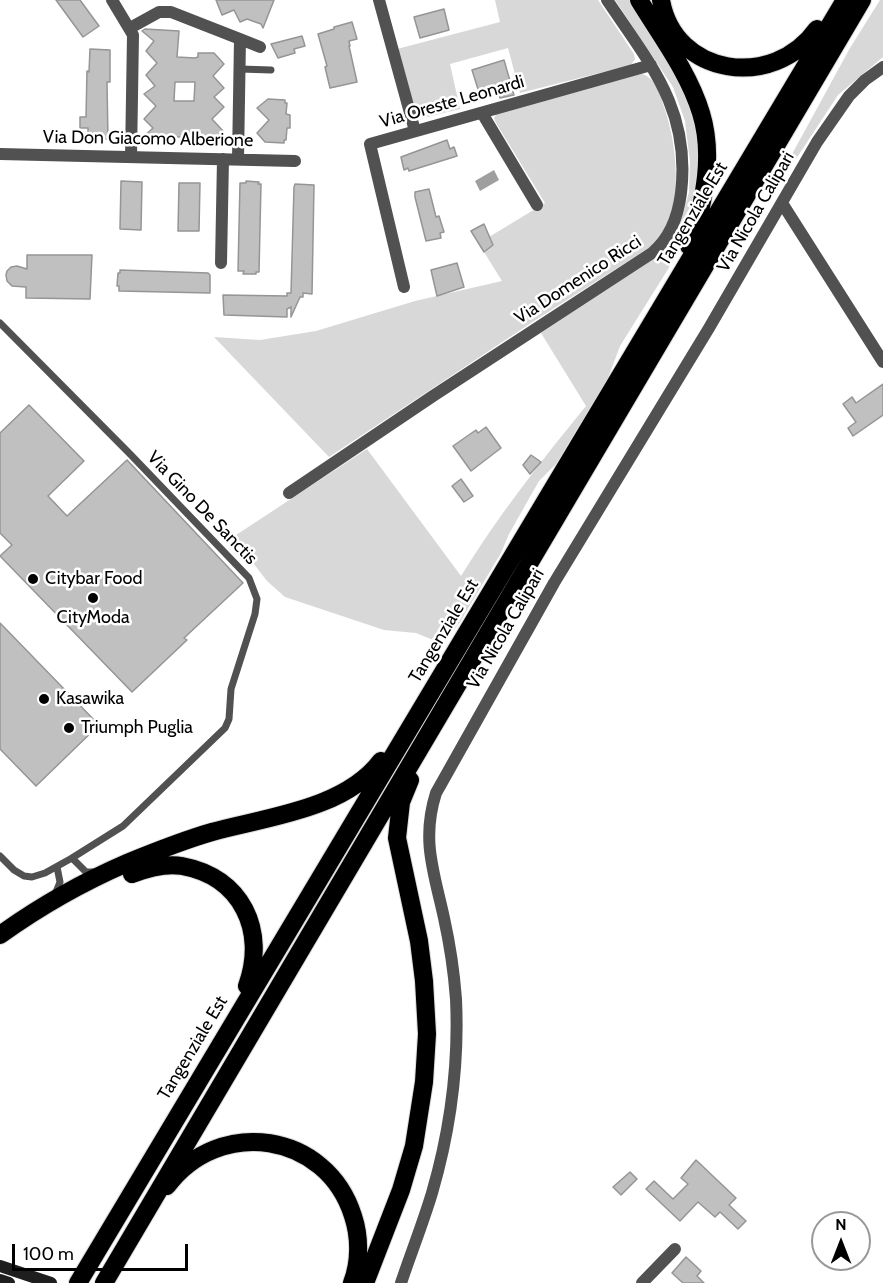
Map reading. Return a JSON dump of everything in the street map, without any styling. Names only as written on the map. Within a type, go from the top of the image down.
[{"type":"highway","points":[[636,351],[639,333],[693,240],[704,197],[707,152],[702,114],[695,96],[639,0]]},
{"type":"highway","points":[[661,0],[667,20],[695,53],[709,61],[729,67],[749,69],[770,65],[788,57],[802,47],[836,0]]},
{"type":"highway","name":"Tangenziale Est","points":[[78,1283],[844,0]]},
{"type":"highway","name":"Tangenziale Est","points":[[104,1283],[862,0]]},
{"type":"highway","points":[[0,935],[76,888],[127,863],[209,833],[322,803],[357,785],[380,763],[442,663],[452,657]]},
{"type":"highway","points":[[365,1283],[402,1190],[414,1146],[424,1082],[427,1034],[424,981],[419,941],[399,850],[398,823],[402,802],[415,767],[466,679],[471,661]]},
{"type":"highway","points":[[0,948],[61,909],[123,877],[152,867],[181,866],[205,873],[228,887],[241,903],[251,920],[254,940],[253,966],[248,985],[220,1032],[216,1050]]},
{"type":"highway","points":[[110,1283],[172,1180],[189,1164],[219,1146],[248,1142],[274,1144],[304,1153],[329,1173],[342,1188],[357,1229],[358,1251],[351,1283]]},
{"type":"main road","points":[[0,1266],[46,1281]]},
{"type":"main road","points":[[0,1280],[9,1283]]},
{"type":"street","points":[[112,0],[133,35],[131,157]]},
{"type":"street","points":[[379,0],[415,131]]},
{"type":"street","name":"Via Domenico Ricci","points":[[289,493],[664,243],[680,204],[682,156],[678,127],[672,106],[651,65],[607,0]]},
{"type":"street","points":[[130,28],[159,12],[171,12],[260,47]]},
{"type":"street","points":[[238,159],[240,39]]},
{"type":"street","name":"Via Oreste Leonardi","points":[[404,287],[370,144],[651,65]]},
{"type":"street","name":"Via Nicola Calipari","points":[[401,1283],[438,1172],[453,1090],[456,1000],[452,963],[432,868],[428,831],[429,814],[436,793],[554,583],[835,115],[865,80],[883,67]]},
{"type":"street","points":[[482,113],[537,205]]},
{"type":"street","name":"Via Don Giacomo Alberione","points":[[0,154],[295,161]]},
{"type":"street","points":[[221,262],[223,159]]},
{"type":"street","points":[[782,203],[883,362]]},
{"type":"street","points":[[642,1283],[675,1249]]},
{"type":"lane","points":[[240,69],[271,70]]},
{"type":"lane","name":"Via Gino De Sanctis","points":[[0,323],[249,578],[257,599],[255,614],[231,689],[229,718],[225,728],[123,826],[57,867],[32,877],[24,876],[0,856]]},
{"type":"lane","points":[[72,858],[86,872],[103,870],[118,863],[127,863]]},
{"type":"lane","points":[[24,919],[30,910],[53,896],[58,890],[60,875],[57,867]]},
{"type":"shaded area","points":[[495,0],[598,0],[634,54],[635,59],[631,65],[520,93],[508,48],[450,64],[460,109],[423,118],[417,116],[397,49],[500,22]]},
{"type":"shaded area","points":[[615,0],[631,0],[684,89],[697,121],[701,188],[685,242],[620,346],[608,378],[556,464],[539,481],[501,553],[460,622],[443,644],[416,633],[384,630],[285,597],[267,581],[233,537],[367,449],[461,576],[520,489],[586,406],[541,333],[646,264],[666,247],[683,214],[689,192],[690,162],[685,121],[673,87]]},
{"type":"shaded area","points":[[880,0],[883,0],[883,57],[838,95],[796,159],[791,156],[850,48]]},
{"type":"shaded area","points":[[643,74],[654,82],[660,95],[675,156],[675,195],[671,214],[665,230],[655,244],[329,457],[214,337],[260,340],[316,331],[415,301],[502,281],[484,252],[493,245],[489,237],[545,203],[496,123],[494,118],[497,113]]},
{"type":"shaded area","points":[[494,170],[499,180],[480,191],[475,181]]},
{"type":"building","points":[[56,0],[80,0],[99,26],[83,37]]},
{"type":"building","points":[[216,0],[274,0],[263,28],[261,24],[247,19],[240,22],[234,10],[222,15]]},
{"type":"building","points":[[444,9],[449,30],[420,38],[414,17]]},
{"type":"building","points":[[352,22],[357,39],[349,41],[349,46],[357,82],[330,88],[325,67],[327,66],[318,34]]},
{"type":"building","points":[[145,29],[179,31],[177,57],[195,58],[198,57],[198,53],[214,53],[224,64],[213,76],[224,88],[214,97],[224,107],[212,119],[223,131],[214,140],[196,139],[196,137],[176,137],[176,140],[141,139],[153,128],[144,119],[156,106],[144,94],[155,86],[146,75],[157,63],[146,51],[154,41],[142,31]],"holes":[[[175,82],[195,82],[194,101],[174,101]]]},
{"type":"building","points":[[302,36],[305,46],[294,49],[295,53],[278,58],[271,44]]},
{"type":"building","points":[[90,49],[110,50],[110,82],[107,82],[108,139],[88,139],[88,128],[80,128],[80,117],[86,117]]},
{"type":"building","points":[[504,60],[514,95],[500,98],[496,86],[478,89],[472,70]]},
{"type":"building","points":[[268,99],[285,100],[287,103],[286,114],[290,115],[290,128],[287,128],[284,143],[265,142],[257,133],[269,120],[257,108]]},
{"type":"building","points":[[447,140],[450,149],[454,147],[457,156],[409,171],[408,168],[404,170],[401,157]]},
{"type":"building","points":[[121,181],[142,182],[141,230],[120,229]]},
{"type":"building","points":[[246,181],[261,184],[259,272],[256,274],[243,274],[244,271],[238,271],[240,183],[246,183]]},
{"type":"building","points":[[179,183],[200,183],[199,231],[178,231]]},
{"type":"building","points":[[295,184],[314,185],[312,294],[303,293],[291,317],[291,307],[287,309],[287,317],[224,315],[223,295],[287,296],[287,293],[291,293]]},
{"type":"building","points":[[429,189],[436,217],[439,216],[444,232],[440,233],[441,238],[426,241],[415,192]]},
{"type":"building","points":[[484,224],[493,245],[484,252],[471,231]]},
{"type":"building","points":[[27,255],[92,255],[90,299],[26,298],[26,287],[12,286],[7,281],[6,275],[11,267],[27,269]]},
{"type":"building","points":[[457,263],[464,287],[437,296],[431,270]]},
{"type":"building","points":[[120,270],[208,273],[210,293],[119,291],[119,286],[117,286]]},
{"type":"building","points":[[883,384],[883,415],[853,436],[848,428],[856,422],[843,404],[852,397],[856,403]]},
{"type":"building","points":[[29,405],[84,461],[48,496],[67,516],[127,460],[243,583],[184,638],[187,640],[132,692],[0,556],[12,545],[0,533],[0,433]]},
{"type":"building","points":[[486,427],[501,448],[471,471],[453,446],[476,430],[478,433]]},
{"type":"building","points":[[531,455],[541,462],[530,474],[523,465]]},
{"type":"building","points":[[461,479],[473,496],[464,502],[452,486]]},
{"type":"building","points":[[0,623],[99,725],[36,786],[0,749]]},
{"type":"building","points":[[696,1160],[736,1198],[729,1205],[746,1221],[738,1229],[720,1212],[715,1217],[698,1202],[680,1221],[646,1189],[654,1181],[673,1199],[688,1184],[681,1178]]},
{"type":"building","points":[[630,1172],[637,1179],[621,1195],[613,1187]]},
{"type":"building","points":[[686,1257],[701,1271],[697,1276],[704,1283],[683,1283],[672,1273]]},
{"type":"place","name":"Citybar Food","points":[[33,579]]},
{"type":"place","name":"CityModa","points":[[93,598]]},
{"type":"place","name":"Kasawika","points":[[44,699]]},
{"type":"place","name":"Triumph Puglia","points":[[69,728]]}]
